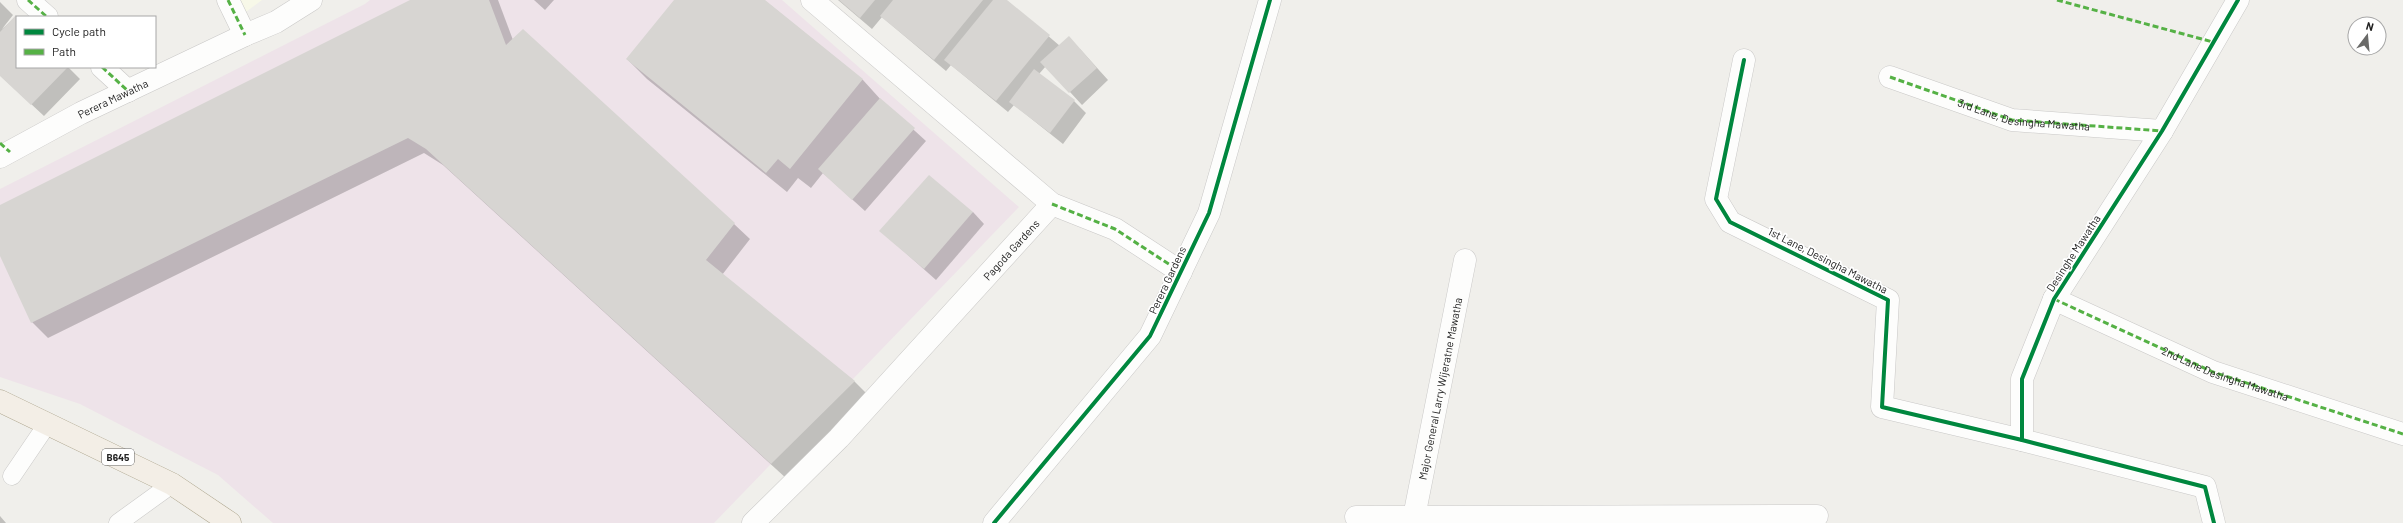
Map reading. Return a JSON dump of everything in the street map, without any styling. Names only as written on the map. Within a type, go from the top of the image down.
[{"type":"main road","name":"B645","points":[[0,401],[172,484],[230,523]]},
{"type":"street","points":[[28,0],[46,16]]},
{"type":"street","points":[[228,0],[245,35]]},
{"type":"street","name":"Perera Mawatha","points":[[3,150],[245,35],[276,22],[311,0]]},
{"type":"street","points":[[812,0],[1052,204],[1115,229],[1180,272]]},
{"type":"street","name":"Perera Gardens","points":[[994,523],[1150,336],[1209,213],[1270,0]]},
{"type":"street","name":"Desinghe Mawatha","points":[[2022,440],[2022,379],[2054,299],[2162,131],[2238,0]]},
{"type":"street","name":"1st Lane, Desingha Mawatha","points":[[1744,60],[1716,198],[1730,222],[1888,300],[1882,407],[2022,440]]},
{"type":"street","points":[[103,68],[128,91]]},
{"type":"street","name":"3rd Lane, Desingha Mawatha","points":[[1890,77],[2012,120],[2162,131]]},
{"type":"street","name":"Pagoda Gardens","points":[[753,523],[839,438],[1052,204]]},
{"type":"street","name":"Major General Larry Wijeratne Mawatha","points":[[1414,517],[1465,260]]},
{"type":"street","name":"2nd Lane Desingha Mawatha","points":[[2054,299],[2213,372],[2403,434]]},
{"type":"street","points":[[2022,440],[2205,487],[2214,523]]},
{"type":"street","points":[[1356,517],[1573,520],[1817,516]]},
{"type":"lane","points":[[12,476],[48,423]]},
{"type":"lane","points":[[118,523],[172,484]]},
{"type":"shaded area","points":[[236,0],[262,0],[243,14]]},
{"type":"shaded area","points":[[370,0],[782,0],[1019,207],[714,523],[273,523],[218,475],[80,404],[0,377],[0,189],[365,4]]},
{"type":"building","points":[[410,0],[489,0],[506,45],[523,29],[735,223],[706,260],[855,381],[771,464],[426,149],[408,138],[31,323],[0,256],[0,205]]},
{"type":"building","points":[[674,0],[765,0],[863,79],[790,169],[778,159],[766,173],[626,59]]},
{"type":"building","points":[[839,0],[875,0],[860,18]]},
{"type":"building","points":[[893,0],[983,0],[934,60],[880,16]]},
{"type":"building","points":[[993,0],[1007,0],[1050,35],[996,101],[944,60]]},
{"type":"building","points":[[16,15],[16,68],[67,68],[31,105],[0,76],[0,32]]},
{"type":"building","points":[[1069,36],[1097,68],[1069,93],[1040,62]]},
{"type":"building","points":[[1034,69],[1075,100],[1050,133],[1009,102]]},
{"type":"building","points":[[880,98],[915,128],[852,200],[818,169]]},
{"type":"building","points":[[929,175],[973,212],[924,269],[879,231]]},
{"type":"marked path","points":[[28,0],[46,16]]},
{"type":"marked path","points":[[228,0],[245,35]]},
{"type":"marked path","points":[[2057,0],[2213,42]]},
{"type":"marked path","points":[[103,68],[128,91]]},
{"type":"marked path","points":[[1890,77],[2012,120],[2162,131]]},
{"type":"marked path","points":[[0,143],[10,152]]},
{"type":"marked path","points":[[1052,204],[1115,229],[1181,272]]},
{"type":"marked path","points":[[2054,299],[2213,372],[2403,434]]},
{"type":"cycle path","points":[[994,523],[1150,336],[1209,213],[1270,0]]},
{"type":"cycle path","points":[[2214,523],[2205,487],[2022,440],[2022,379],[2054,299],[2162,131],[2238,0]]},
{"type":"cycle path","points":[[1744,60],[1716,199],[1730,222],[1888,300],[1882,407],[2022,440]]}]
